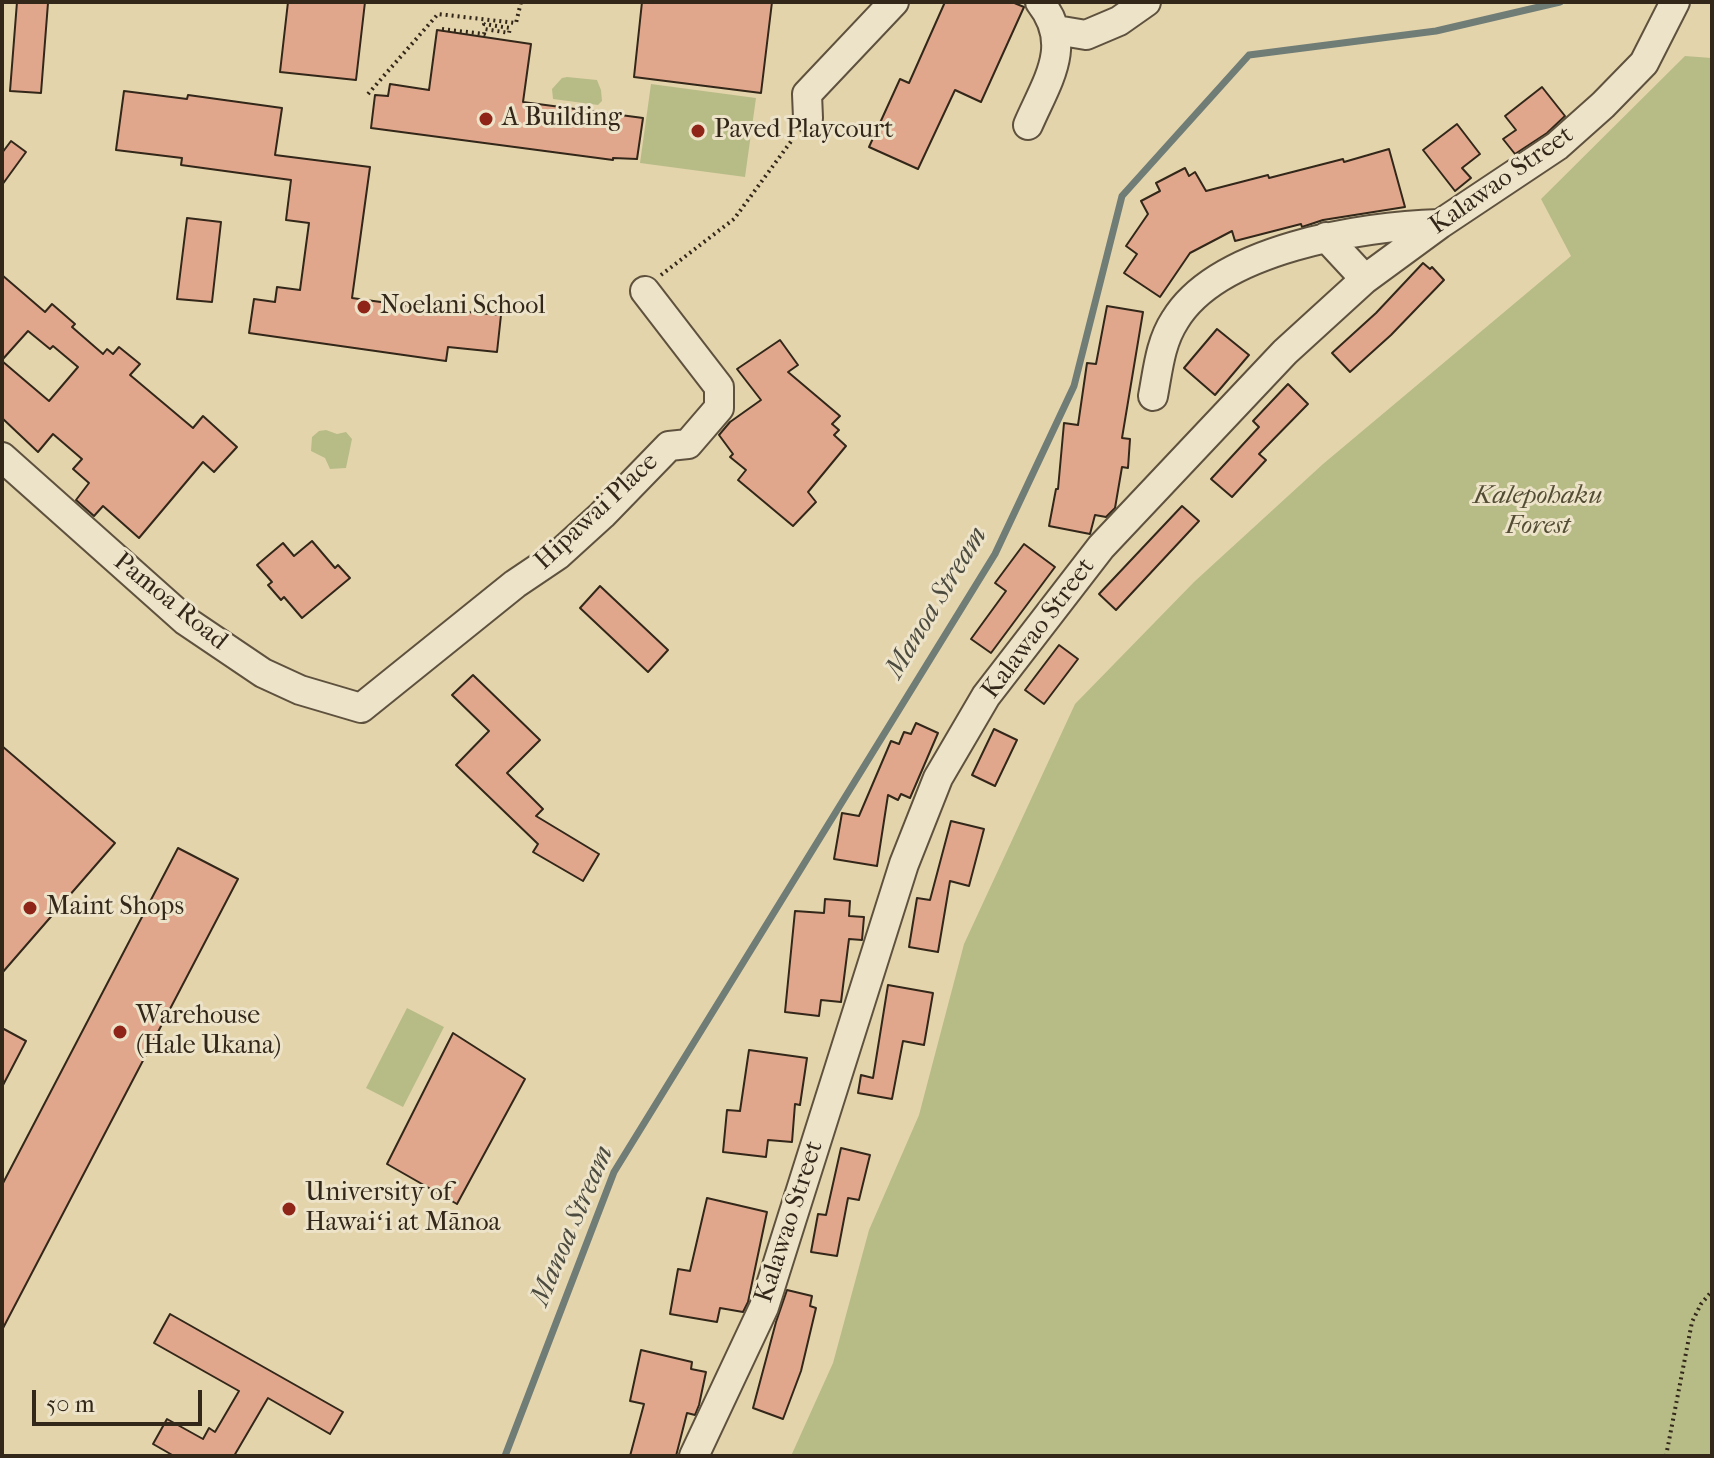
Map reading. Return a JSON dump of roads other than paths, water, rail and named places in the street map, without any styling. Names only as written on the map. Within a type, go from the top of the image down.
[{"type":"street","points":[[808,118],[807,94],[894,2]]},
{"type":"street","points":[[1028,125],[1056,59],[1056,30],[1040,2]]},
{"type":"street","points":[[1056,30],[1086,35],[1119,21],[1146,2]]},
{"type":"street","name":"Kalawao Street","points":[[694,1456],[764,1307],[904,864],[938,778],[986,696],[1101,547],[1285,352],[1365,279],[1440,224],[1557,146],[1603,105],[1644,63],[1675,2]]},
{"type":"street","points":[[1153,396],[1162,346],[1175,319],[1196,293],[1224,274],[1326,237],[1440,224]]},
{"type":"street","points":[[1326,237],[1365,279]]},
{"type":"street","name":"Hipawai Place","points":[[361,708],[515,584],[558,555],[669,446],[688,444],[719,408],[719,387],[645,291]]},
{"type":"street","name":"Pamoa Road","points":[[2,457],[186,621],[263,673],[300,690],[361,708]]},
{"type":"waterway","name":"Manoa Stream","points":[[505,1456],[614,1172],[995,554],[1074,386],[1122,196],[1249,55],[1436,31],[1560,2]]},
{"type":"place","name":"A Building","points":[[486,119]]},
{"type":"place","name":"Paved Playcourt","points":[[698,131]]},
{"type":"place","name":"Noelani School","points":[[364,307]]},
{"type":"place","name":"Maint Shops","points":[[30,908]]},
{"type":"place","name":"Warehouse (Hale Ukana)","points":[[120,1032]]},
{"type":"place","name":"University of Hawaiʻi at Mānoa","points":[[289,1209]]},
{"type":"park label","name":"Kalepohaku Forest","points":[[1538,512]]}]
